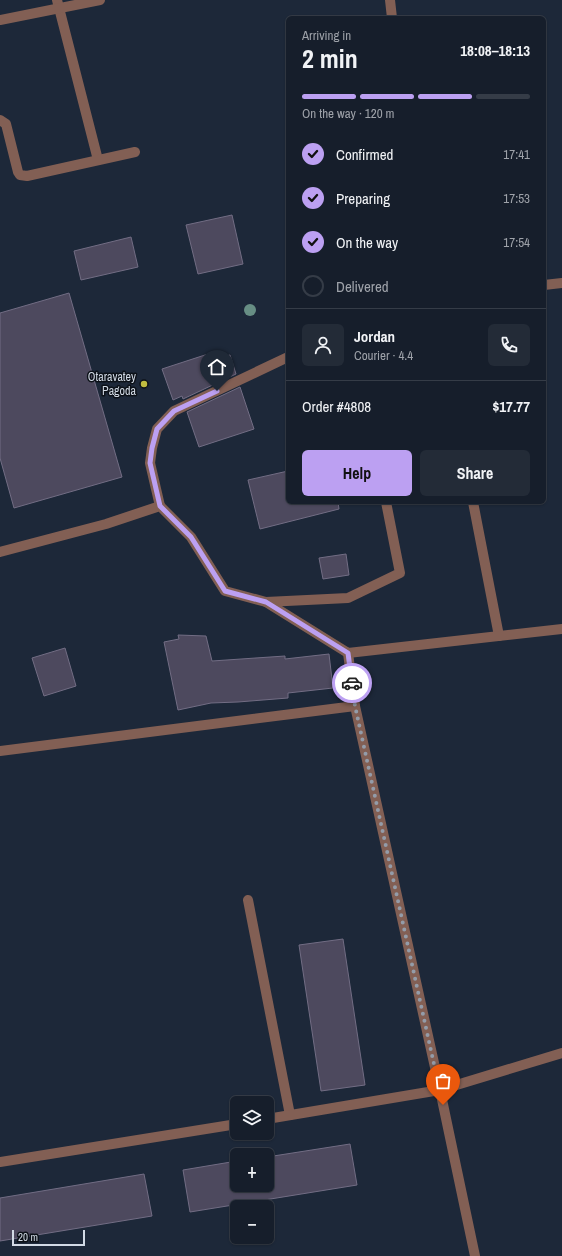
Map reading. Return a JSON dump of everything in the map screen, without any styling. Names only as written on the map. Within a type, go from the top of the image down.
[{"type":"street","points":[[0,20],[58,4],[100,0]]},
{"type":"street","points":[[390,0],[392,16]]},
{"type":"street","points":[[58,4],[98,160]]},
{"type":"street","points":[[0,120],[6,124],[20,175],[27,176],[135,152]]},
{"type":"street","points":[[546,285],[562,283]]},
{"type":"street","points":[[286,358],[174,411],[157,429],[152,448],[150,463],[160,506],[191,537],[225,591],[266,602],[348,653],[562,629]]},
{"type":"street","points":[[266,602],[348,598],[400,572],[386,504]]},
{"type":"street","points":[[473,504],[500,636]]},
{"type":"street","points":[[0,552],[106,524],[160,506]]},
{"type":"street","points":[[348,653],[355,706],[475,1256]]},
{"type":"street","points":[[0,751],[355,706]]},
{"type":"street","points":[[248,900],[290,1115]]},
{"type":"street","points":[[274,1118],[440,1090],[562,1053]]},
{"type":"street","points":[[0,1162],[230,1125]]},
{"type":"building","points":[[232,215],[243,264],[198,274],[186,225]]},
{"type":"building","points":[[131,237],[138,267],[81,280],[74,251]]},
{"type":"building","points":[[69,293],[122,477],[14,508],[0,458],[0,313]]},
{"type":"building","points":[[208,354],[210,360],[230,355],[236,374],[183,399],[182,396],[173,400],[162,369]]},
{"type":"building","points":[[240,387],[254,429],[199,447],[187,412]]},
{"type":"building","points":[[286,471],[286,504],[338,504],[339,509],[260,529],[248,480]]},
{"type":"building","points":[[346,554],[349,575],[323,579],[319,558]]},
{"type":"building","points":[[178,635],[206,636],[212,661],[285,656],[285,659],[329,654],[333,688],[288,693],[288,698],[211,703],[178,710],[164,642],[179,639]]},
{"type":"building","points":[[65,648],[76,686],[44,696],[32,658]]},
{"type":"building","points":[[343,939],[365,1085],[321,1091],[299,945]]},
{"type":"building","points":[[350,1144],[357,1185],[264,1200],[230,1200],[230,1206],[190,1212],[183,1170],[230,1162],[230,1192],[274,1192],[274,1156]]},
{"type":"building","points":[[144,1174],[152,1216],[0,1241],[0,1198]]},
{"type":"way so far","points":[[352,683],[355,706],[443,1105]]},
{"type":"place","name":"Otaravatey Pagoda","points":[[144,384]]},
{"type":"route","points":[[217,391],[174,411],[157,429],[150,463],[160,506],[191,537],[225,591],[266,602],[348,653],[352,683]]}]
